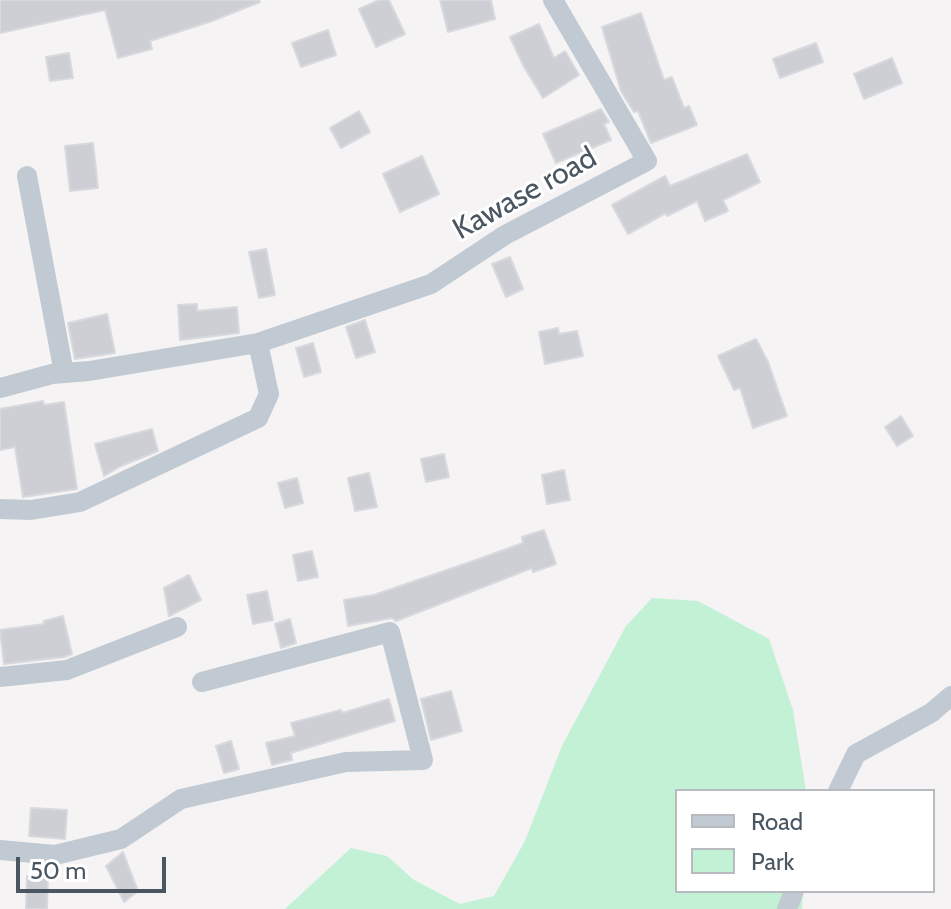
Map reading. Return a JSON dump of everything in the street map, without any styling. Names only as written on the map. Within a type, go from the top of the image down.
[{"type":"street","name":"Kawase road","points":[[258,343],[431,284],[505,235],[647,161],[553,0]]},
{"type":"street","points":[[27,176],[64,373]]},
{"type":"street","points":[[0,388],[64,373],[258,343],[269,394],[258,418],[80,502],[31,510],[0,509]]},
{"type":"street","points":[[0,677],[67,670],[177,627]]},
{"type":"street","points":[[0,850],[55,855],[121,839],[181,799],[346,762],[423,760],[390,632],[202,682]]},
{"type":"street","points":[[839,789],[856,754],[931,713],[951,696]]},
{"type":"green space","points":[[652,598],[698,601],[769,639],[793,710],[806,789],[675,789],[675,893],[803,893],[802,909],[285,909],[351,848],[387,856],[414,880],[460,904],[494,896],[525,841],[562,746],[626,626]]},
{"type":"building","points":[[0,0],[260,2],[150,41],[152,49],[118,58],[105,10],[0,33]]},
{"type":"building","points":[[379,0],[389,0],[405,34],[376,47],[359,9]]},
{"type":"building","points":[[440,0],[491,0],[495,19],[448,32]]},
{"type":"building","points":[[641,13],[664,80],[672,77],[684,108],[689,106],[697,125],[651,143],[638,111],[634,112],[621,91],[602,27]]},
{"type":"building","points":[[539,24],[554,58],[565,51],[579,75],[543,98],[510,37]]},
{"type":"building","points":[[328,30],[336,55],[301,67],[292,43]]},
{"type":"building","points":[[816,43],[823,62],[780,78],[773,59]]},
{"type":"building","points":[[69,53],[73,78],[50,81],[46,57]]},
{"type":"building","points":[[892,58],[902,83],[864,99],[854,74]]},
{"type":"building","points":[[601,109],[609,122],[604,124],[611,140],[556,163],[543,134]]},
{"type":"building","points":[[359,111],[370,132],[341,148],[330,128]]},
{"type":"building","points":[[93,143],[98,188],[70,191],[65,146]]},
{"type":"building","points":[[747,154],[760,182],[723,200],[728,211],[705,221],[697,201],[667,216],[666,213],[628,234],[612,205],[665,176],[670,186]]},
{"type":"building","points":[[422,156],[439,194],[400,212],[383,174]]},
{"type":"building","points":[[266,249],[275,295],[259,298],[249,252]]},
{"type":"building","points":[[510,257],[523,289],[506,297],[492,264]]},
{"type":"building","points":[[197,304],[197,311],[237,307],[239,333],[180,340],[178,305]]},
{"type":"building","points":[[107,314],[115,353],[75,359],[68,323]]},
{"type":"building","points":[[365,320],[375,352],[356,358],[346,327]]},
{"type":"building","points":[[558,328],[559,334],[577,331],[583,356],[545,364],[539,332]]},
{"type":"building","points":[[756,339],[768,362],[787,416],[753,428],[740,388],[734,390],[718,356]]},
{"type":"building","points":[[313,343],[321,372],[304,377],[296,348]]},
{"type":"building","points":[[43,401],[44,405],[64,402],[77,489],[23,497],[15,447],[0,450],[0,409]]},
{"type":"building","points":[[901,416],[913,436],[897,446],[885,427]]},
{"type":"building","points":[[152,429],[158,451],[104,476],[95,444]]},
{"type":"building","points":[[444,454],[449,477],[426,482],[421,459]]},
{"type":"building","points":[[564,470],[570,500],[547,504],[542,475]]},
{"type":"building","points":[[369,473],[377,507],[355,511],[348,478]]},
{"type":"building","points":[[297,478],[303,503],[285,508],[278,483]]},
{"type":"building","points":[[544,530],[556,564],[533,572],[532,568],[396,621],[392,618],[348,626],[344,600],[374,595],[476,560],[523,543],[522,537]]},
{"type":"building","points":[[312,551],[318,577],[298,581],[293,555]]},
{"type":"building","points":[[189,575],[201,600],[169,616],[164,588]]},
{"type":"building","points":[[267,591],[273,620],[253,624],[247,595]]},
{"type":"building","points":[[63,616],[72,654],[4,664],[0,630],[44,624],[44,621]]},
{"type":"building","points":[[290,619],[296,643],[281,648],[275,624]]},
{"type":"building","points":[[451,691],[462,731],[431,740],[421,699]]},
{"type":"building","points":[[389,699],[395,721],[291,753],[292,760],[272,765],[266,743],[295,736],[291,723],[341,710],[342,713]]},
{"type":"building","points":[[231,741],[239,769],[224,773],[216,746]]},
{"type":"building","points":[[31,808],[67,810],[65,839],[29,836]]},
{"type":"building","points":[[123,852],[138,891],[124,902],[106,866]]},
{"type":"building","points":[[27,876],[48,876],[47,909],[26,909]]}]
